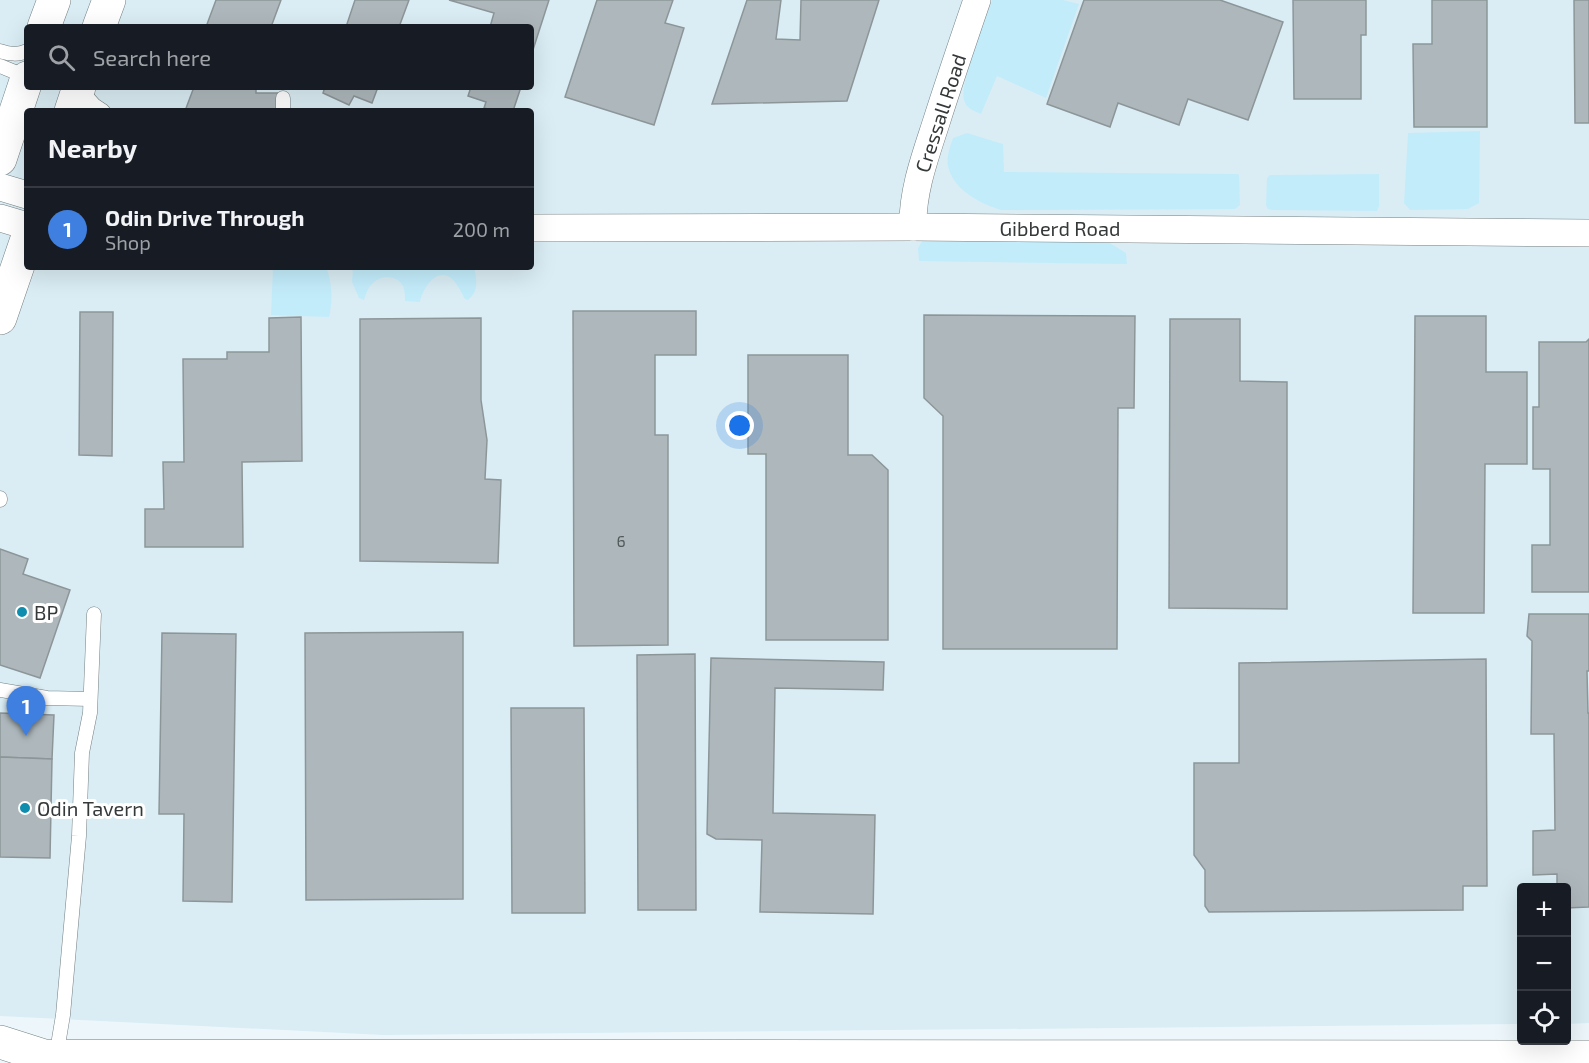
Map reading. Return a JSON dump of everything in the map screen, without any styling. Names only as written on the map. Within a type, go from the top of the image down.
[{"type":"street","points":[[45,24],[54,0]]},
{"type":"street","points":[[100,24],[109,0]]},
{"type":"street","name":"Cressall Road","points":[[913,227],[919,179],[977,0]]},
{"type":"street","points":[[0,159],[24,86]]},
{"type":"street","points":[[0,187],[24,194]]},
{"type":"street","points":[[0,218],[24,225]]},
{"type":"street","name":"Gibberd Road","points":[[534,228],[913,227],[1589,233]]},
{"type":"street","points":[[0,318],[24,248]]},
{"type":"street","points":[[0,1042],[43,1058],[1589,1057]]},
{"type":"lane","points":[[0,51],[7,54],[24,52]]},
{"type":"lane","points":[[0,66],[24,76]]},
{"type":"lane","points":[[43,1058],[59,1039],[63,1015],[79,836],[82,753],[90,713],[94,614]]},
{"type":"lane","points":[[0,690],[47,698],[90,699]]},
{"type":"shaded area","points":[[0,0],[1589,0],[1589,1023],[1571,1024],[1571,883],[1517,883],[1517,1024],[383,1035],[0,1016]]},
{"type":"shaded area","points":[[992,0],[1063,0],[1079,4],[1046,98],[997,76],[981,114],[971,109],[964,100],[965,80]]},
{"type":"shaded area","points":[[1480,131],[1479,203],[1468,209],[1410,210],[1404,203],[1408,133]]},
{"type":"shaded area","points":[[967,133],[1003,144],[1004,172],[1238,174],[1240,205],[1235,209],[1001,210],[969,195],[951,175],[948,159],[953,138]]},
{"type":"shaded area","points":[[1379,174],[1377,211],[1272,210],[1266,205],[1267,178],[1270,175]]},
{"type":"shaded area","points":[[924,238],[1105,240],[1126,253],[1127,264],[919,261],[918,248]]},
{"type":"shaded area","points":[[273,270],[327,270],[331,292],[329,317],[271,315]]},
{"type":"shaded area","points":[[353,270],[475,270],[476,276],[474,293],[468,300],[451,278],[443,275],[430,282],[420,302],[405,301],[403,286],[393,278],[376,280],[367,291],[364,300],[359,298],[352,282]]},
{"type":"building","points":[[216,0],[281,0],[272,24],[207,24]]},
{"type":"building","points":[[355,0],[409,0],[400,24],[347,24]]},
{"type":"building","points":[[449,0],[549,0],[534,47],[534,24],[491,24],[494,13]]},
{"type":"building","points":[[597,0],[673,0],[665,23],[684,28],[654,125],[565,97]]},
{"type":"building","points":[[747,0],[781,0],[776,39],[800,40],[801,0],[879,0],[847,101],[712,104]]},
{"type":"building","points":[[1084,0],[1220,0],[1283,22],[1248,120],[1188,99],[1179,125],[1118,103],[1110,127],[1047,104]]},
{"type":"building","points":[[1293,0],[1366,0],[1366,35],[1361,35],[1361,99],[1294,99]]},
{"type":"building","points":[[1432,0],[1487,0],[1487,127],[1414,127],[1413,44],[1432,44]]},
{"type":"building","points":[[1574,0],[1589,0],[1589,123],[1575,123]]},
{"type":"building","points":[[193,90],[256,90],[256,93],[278,93],[278,108],[186,108]]},
{"type":"building","points":[[324,90],[377,90],[372,103],[354,96],[349,105],[323,93]]},
{"type":"building","points":[[470,90],[520,90],[514,108],[484,108],[486,102],[468,96]]},
{"type":"building","points":[[573,311],[696,311],[696,355],[655,355],[655,435],[668,435],[668,645],[574,646]]},
{"type":"building","points":[[80,312],[113,312],[112,456],[79,455]]},
{"type":"building","points":[[924,315],[1135,316],[1134,408],[1118,408],[1117,649],[943,649],[943,416],[924,398]]},
{"type":"building","points":[[1415,316],[1486,316],[1486,372],[1527,372],[1527,464],[1485,464],[1484,613],[1413,613]]},
{"type":"building","points":[[301,317],[302,461],[242,462],[243,547],[145,547],[145,509],[164,509],[163,462],[184,462],[183,359],[227,359],[227,352],[269,352],[269,318]]},
{"type":"building","points":[[481,318],[481,400],[487,440],[485,479],[501,480],[498,563],[360,561],[360,319]]},
{"type":"building","points":[[1170,319],[1240,319],[1240,381],[1287,382],[1287,609],[1169,608]]},
{"type":"building","points":[[1589,339],[1589,592],[1532,592],[1532,545],[1550,545],[1550,469],[1533,469],[1533,407],[1539,407],[1539,342],[1586,342]]},
{"type":"building","points":[[748,355],[848,355],[848,455],[872,455],[888,470],[888,640],[766,640],[766,454],[748,454]]},
{"type":"building","points":[[0,549],[28,559],[23,574],[70,590],[40,678],[0,665]]},
{"type":"building","points":[[1529,614],[1589,614],[1589,671],[1587,671],[1589,907],[1571,908],[1571,883],[1557,883],[1557,874],[1533,875],[1533,831],[1555,830],[1554,734],[1531,734],[1532,641],[1527,636]]},
{"type":"building","points":[[463,632],[463,899],[306,900],[305,633]]},
{"type":"building","points":[[162,633],[236,634],[232,902],[183,901],[184,814],[159,814]]},
{"type":"building","points":[[695,654],[696,910],[638,910],[637,655]]},
{"type":"building","points":[[711,658],[884,662],[883,690],[775,688],[773,813],[875,815],[873,914],[760,912],[762,840],[716,839],[707,834]]},
{"type":"building","points":[[1486,659],[1487,886],[1463,886],[1463,910],[1209,912],[1205,906],[1205,870],[1194,855],[1194,763],[1239,763],[1239,663]]},
{"type":"building","points":[[511,708],[584,708],[585,913],[512,913]]},
{"type":"building","points":[[0,713],[54,715],[52,759],[0,757]]},
{"type":"building","name":"Odin Tavern","points":[[0,757],[52,759],[50,858],[0,857]]},
{"type":"place","name":"BP","points":[[22,612]]},
{"type":"place","name":"Odin Drive Through","points":[[26,736]]},
{"type":"place","name":"Odin Tavern","points":[[25,808]]}]
